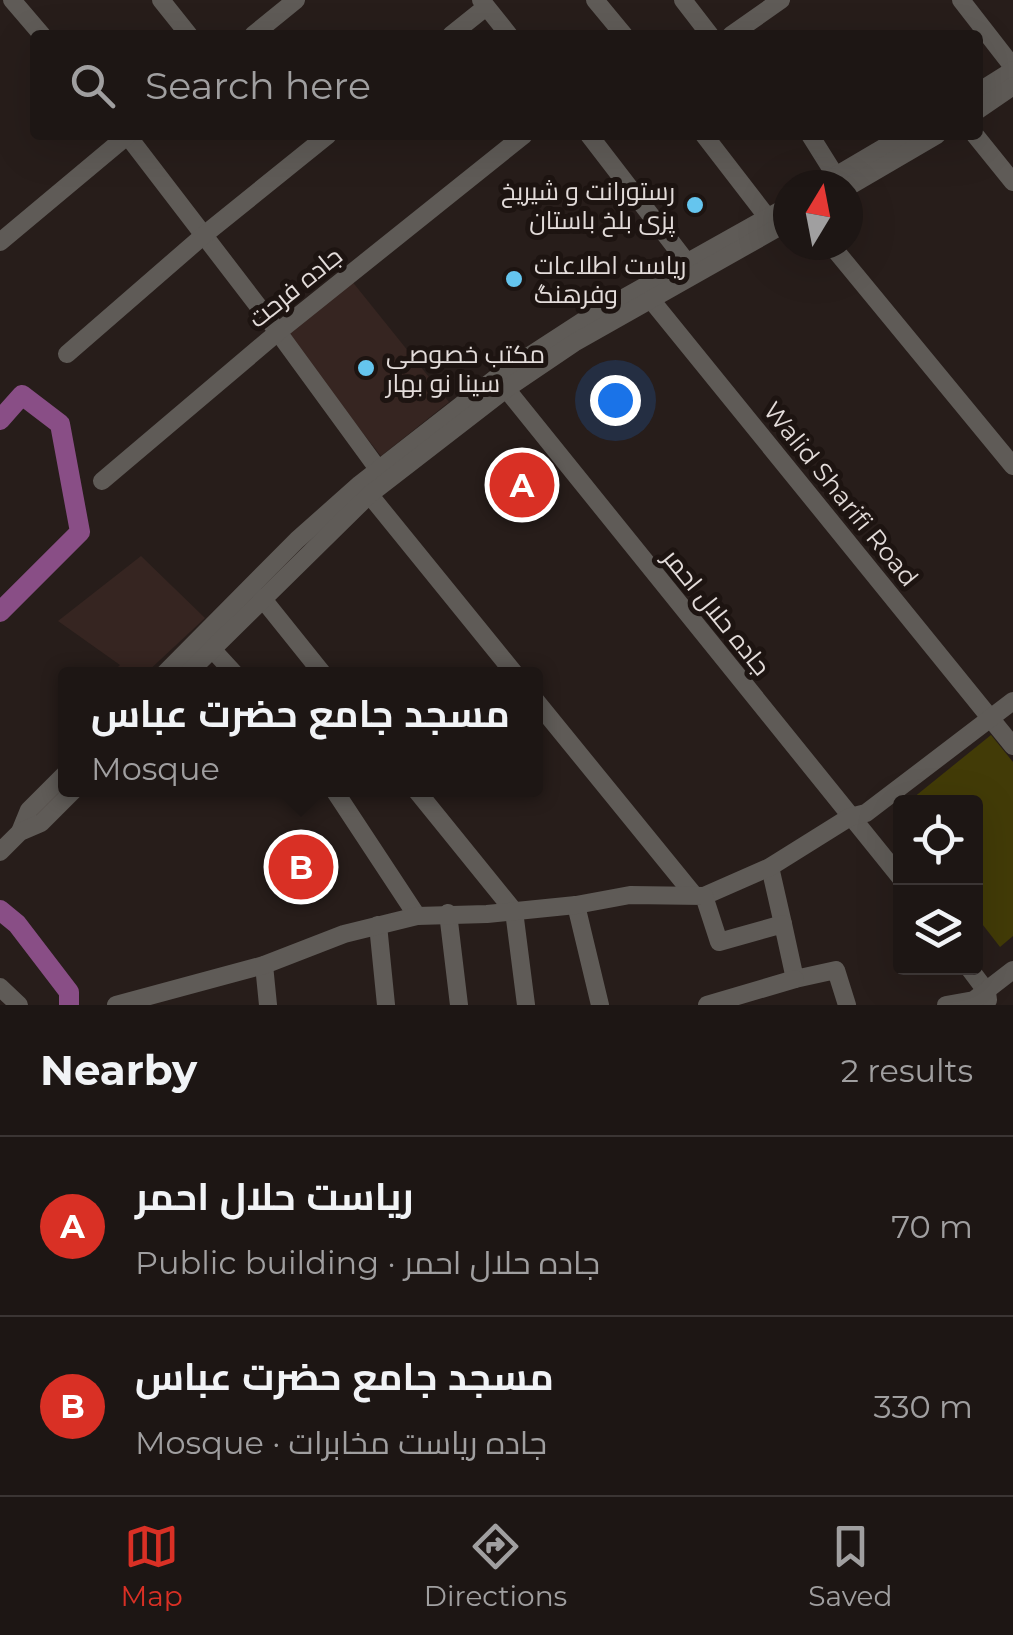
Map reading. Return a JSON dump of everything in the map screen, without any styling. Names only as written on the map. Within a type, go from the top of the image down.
[{"type":"street","points":[[12,0],[38,30]]},
{"type":"street","points":[[161,0],[185,30]]},
{"type":"street","points":[[259,30],[296,0]]},
{"type":"street","points":[[595,0],[620,30]]},
{"type":"street","points":[[682,0],[706,30]]},
{"type":"street","points":[[744,30],[781,0]]},
{"type":"street","points":[[961,0],[1013,68],[983,89]]},
{"type":"street","points":[[456,30],[484,3],[505,30]]},
{"type":"street","points":[[983,107],[1013,86]]},
{"type":"street","points":[[0,242],[122,140]]},
{"type":"street","points":[[132,140],[383,476]]},
{"type":"street","points":[[67,354],[322,140]]},
{"type":"street","name":"جاده فرحت","points":[[102,481],[278,332],[518,140]]},
{"type":"street","points":[[593,140],[692,270]]},
{"type":"street","points":[[708,140],[768,218]]},
{"type":"street","points":[[813,140],[828,170]]},
{"type":"street","points":[[852,170],[897,140]]},
{"type":"street","points":[[860,170],[926,140]]},
{"type":"street","points":[[979,140],[1013,182]]},
{"type":"street","points":[[502,383],[652,301],[773,215]]},
{"type":"street","points":[[171,667],[297,540],[586,318],[773,230]]},
{"type":"street","points":[[843,260],[1013,466]]},
{"type":"street","name":"Walid Sharifi Road","points":[[652,301],[1013,746]]},
{"type":"street","name":"جاده حلال احمر","points":[[502,383],[893,869]]},
{"type":"street","points":[[194,667],[365,489]]},
{"type":"street","points":[[365,489],[509,667]]},
{"type":"street","points":[[262,598],[317,667]]},
{"type":"street","points":[[212,649],[229,667]]},
{"type":"street","points":[[116,1005],[153,1000],[378,924],[417,916],[576,905],[630,895],[699,896],[770,867],[850,817],[866,813],[1013,701]]},
{"type":"street","points":[[543,709],[699,896],[719,942],[783,924]]},
{"type":"street","points":[[20,832],[29,810],[58,781]]},
{"type":"street","points":[[0,852],[20,832],[40,823],[67,797]]},
{"type":"street","points":[[339,797],[417,916]]},
{"type":"street","points":[[422,797],[514,911],[526,1005]]},
{"type":"street","points":[[770,867],[796,979]]},
{"type":"street","points":[[576,905],[600,1005]]},
{"type":"street","points":[[448,914],[459,1005]]},
{"type":"street","points":[[378,924],[386,1005]]},
{"type":"street","points":[[264,965],[268,1005]]},
{"type":"street","points":[[707,1005],[836,970],[847,1005]]},
{"type":"street","points":[[946,1005],[988,998],[1013,970]]},
{"type":"street","points":[[973,975],[988,998]]},
{"type":"street","points":[[0,987],[19,1005]]},
{"type":"shaded area","name":"مکتب خصوصی سینا نو بهار","points":[[351,280],[449,402],[381,456],[284,333]]},
{"type":"shaded area","points":[[141,556],[205,618],[152,667],[118,667],[58,621]]},
{"type":"shaded area","points":[[991,735],[1013,762],[1013,936],[1000,947],[983,925],[983,795],[917,795]]},
{"type":"waterway","points":[[0,420],[22,395],[60,424],[80,532],[0,612]]},
{"type":"waterway","points":[[0,910],[17,924],[69,992],[69,1005]]},
{"type":"place","name":"رستورانت و شیریخ پزی بلخ باستان","points":[[695,205]]},
{"type":"place","name":"ریاست اطلاعات وفرهنگ","points":[[514,279]]},
{"type":"place","name":"مکتب خصوصی سینا نو بهار","points":[[366,368]]},
{"type":"place","name":"ریاست حلال احمر","points":[[522,485]]},
{"type":"place","name":"مسجد جامع حضرت عباس","points":[[301,867]]}]
